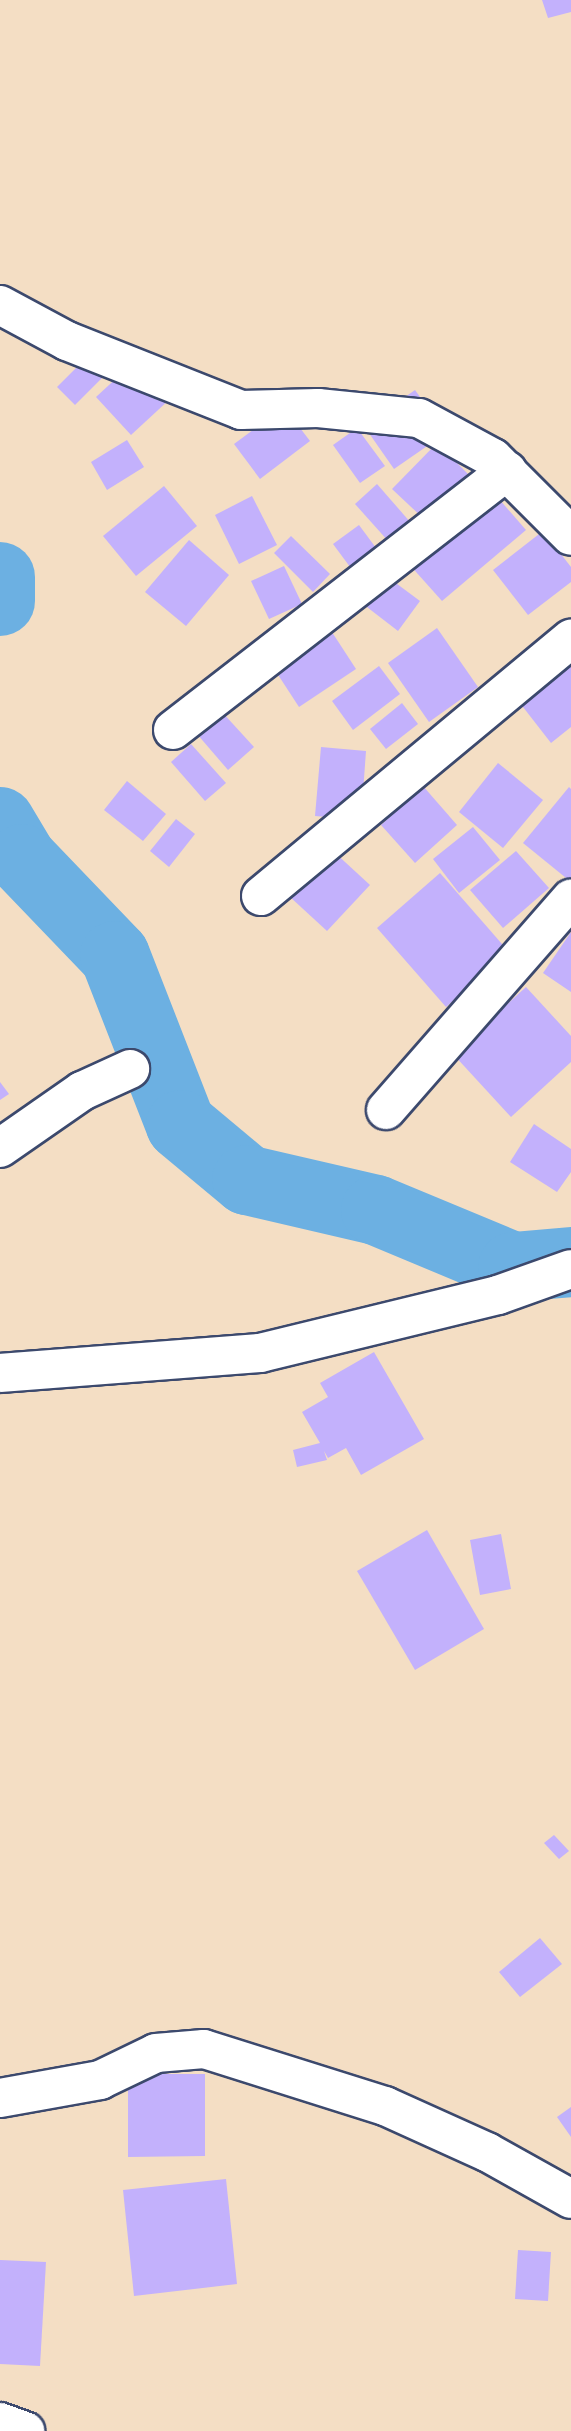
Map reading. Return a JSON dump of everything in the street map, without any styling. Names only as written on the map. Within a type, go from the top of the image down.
[{"type":"street","points":[[0,304],[67,341],[241,410],[318,408],[419,418],[493,458],[571,536]]},
{"type":"street","points":[[173,730],[506,471]]},
{"type":"street","points":[[261,896],[571,639]]},
{"type":"street","points":[[386,1110],[571,899]]},
{"type":"street","points":[[0,1148],[82,1091],[130,1069]]},
{"type":"street","points":[[0,1373],[260,1353],[498,1296],[571,1269]]},
{"type":"street","points":[[0,2098],[100,2080],[156,2053],[204,2049],[385,2106],[487,2152],[571,2199]]},
{"type":"street","points":[[0,2422],[25,2431]]},
{"type":"building","points":[[542,0],[571,0],[571,12],[548,18]]},
{"type":"building","points":[[93,351],[111,369],[75,405],[57,387]]},
{"type":"building","points":[[135,361],[170,399],[131,435],[96,397]]},
{"type":"building","points":[[415,390],[446,433],[394,469],[364,426]]},
{"type":"building","points":[[284,407],[310,441],[260,479],[234,444]]},
{"type":"building","points":[[357,428],[385,466],[360,483],[333,445]]},
{"type":"building","points":[[127,440],[144,467],[107,490],[91,462]]},
{"type":"building","points":[[437,443],[469,475],[425,520],[392,489]]},
{"type":"building","points":[[377,484],[411,523],[389,542],[355,504]]},
{"type":"building","points":[[164,486],[197,526],[136,576],[103,536]]},
{"type":"building","points":[[492,491],[526,530],[442,601],[408,563]]},
{"type":"building","points":[[252,496],[277,545],[239,564],[215,515]]},
{"type":"building","points":[[359,525],[382,556],[356,575],[333,544]]},
{"type":"building","points":[[543,531],[571,567],[571,582],[528,615],[493,570]]},
{"type":"building","points":[[291,536],[330,574],[313,592],[274,553]]},
{"type":"building","points":[[189,540],[229,575],[186,626],[145,592]]},
{"type":"building","points":[[284,566],[302,604],[269,619],[251,581]]},
{"type":"building","points":[[385,575],[420,601],[398,631],[363,604]]},
{"type":"building","points":[[328,626],[356,669],[299,707],[271,664]]},
{"type":"building","points":[[437,628],[478,687],[429,722],[388,663]]},
{"type":"building","points":[[571,654],[571,727],[551,743],[516,698]]},
{"type":"building","points":[[379,666],[400,694],[353,730],[332,701]]},
{"type":"building","points":[[402,703],[418,724],[386,749],[370,729]]},
{"type":"building","points":[[222,712],[254,747],[228,770],[197,734]]},
{"type":"building","points":[[191,744],[226,783],[205,801],[171,762]]},
{"type":"building","points":[[321,747],[366,751],[361,820],[315,816]]},
{"type":"building","points":[[498,763],[543,800],[503,848],[459,812]]},
{"type":"building","points":[[127,781],[166,814],[143,841],[104,810]]},
{"type":"building","points":[[423,786],[457,825],[415,863],[381,825]]},
{"type":"building","points":[[569,787],[571,789],[571,882],[523,843]]},
{"type":"building","points":[[176,819],[195,834],[169,867],[150,851]]},
{"type":"building","points":[[473,827],[500,860],[459,893],[433,859]]},
{"type":"building","points":[[332,850],[370,885],[327,931],[289,896]]},
{"type":"building","points":[[516,851],[549,888],[503,928],[470,890]]},
{"type":"building","points":[[440,873],[509,952],[446,1007],[377,928]]},
{"type":"building","points":[[571,932],[571,992],[543,973]]},
{"type":"building","points":[[526,987],[571,1036],[571,1062],[511,1117],[453,1054]]},
{"type":"building","points":[[0,1082],[9,1094],[0,1100]]},
{"type":"building","points":[[534,1124],[571,1149],[571,1172],[557,1192],[510,1162]]},
{"type":"building","points":[[374,1352],[424,1439],[361,1475],[346,1448],[328,1458],[324,1451],[327,1460],[297,1467],[293,1450],[320,1443],[302,1412],[328,1397],[320,1383]]},
{"type":"building","points":[[427,1530],[484,1629],[415,1670],[357,1571]]},
{"type":"building","points":[[501,1534],[511,1589],[480,1595],[470,1540]]},
{"type":"building","points":[[554,1835],[569,1851],[559,1859],[544,1843]]},
{"type":"building","points":[[540,1938],[562,1964],[520,1997],[499,1972]]},
{"type":"building","points":[[128,2074],[205,2074],[205,2156],[128,2157]]},
{"type":"building","points":[[571,2107],[571,2137],[557,2117]]},
{"type":"building","points":[[226,2179],[237,2284],[134,2296],[123,2190]]},
{"type":"building","points":[[518,2250],[551,2252],[548,2301],[515,2299]]},
{"type":"building","points":[[0,2260],[46,2262],[40,2366],[0,2364]]},
{"type":"waterway","points":[[0,577],[0,601]]},
{"type":"waterway","points":[[0,822],[22,859],[115,956],[181,1125],[247,1180],[376,1210],[513,1267],[571,1262]]}]
